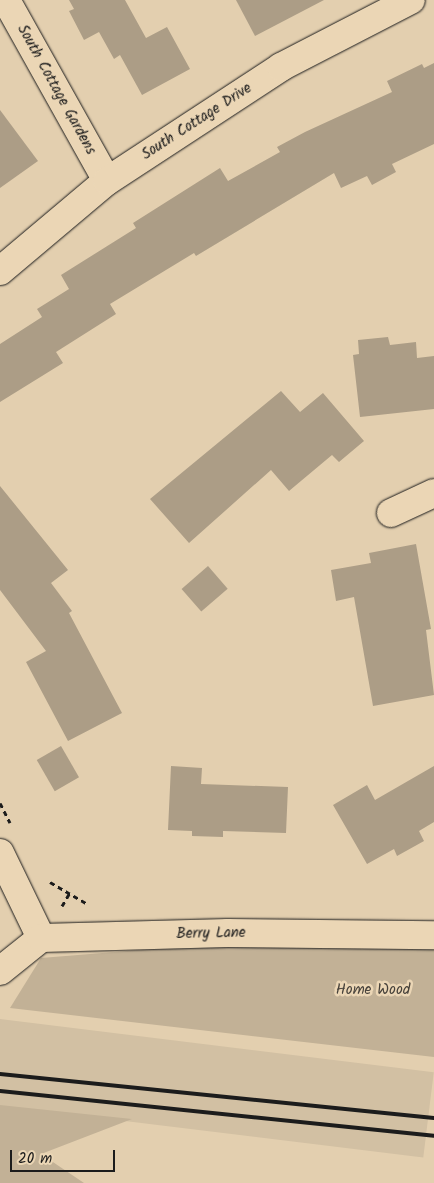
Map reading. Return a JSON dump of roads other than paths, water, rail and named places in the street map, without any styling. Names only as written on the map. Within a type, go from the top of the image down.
[{"type":"street","name":"South Cottage Gardens","points":[[6,0],[107,181]]},
{"type":"street","name":"South Cottage Drive","points":[[0,270],[107,181],[281,67],[411,0]]},
{"type":"street","points":[[391,513],[434,493]]},
{"type":"street","points":[[0,854],[41,938],[0,971]]},
{"type":"street","name":"Berry Lane","points":[[41,938],[228,933],[434,935]]},
{"type":"railway","points":[[0,1074],[434,1118]]},
{"type":"railway","points":[[0,1091],[434,1136]]},
{"type":"park label","name":"Home Wood","points":[[373,991]]}]
